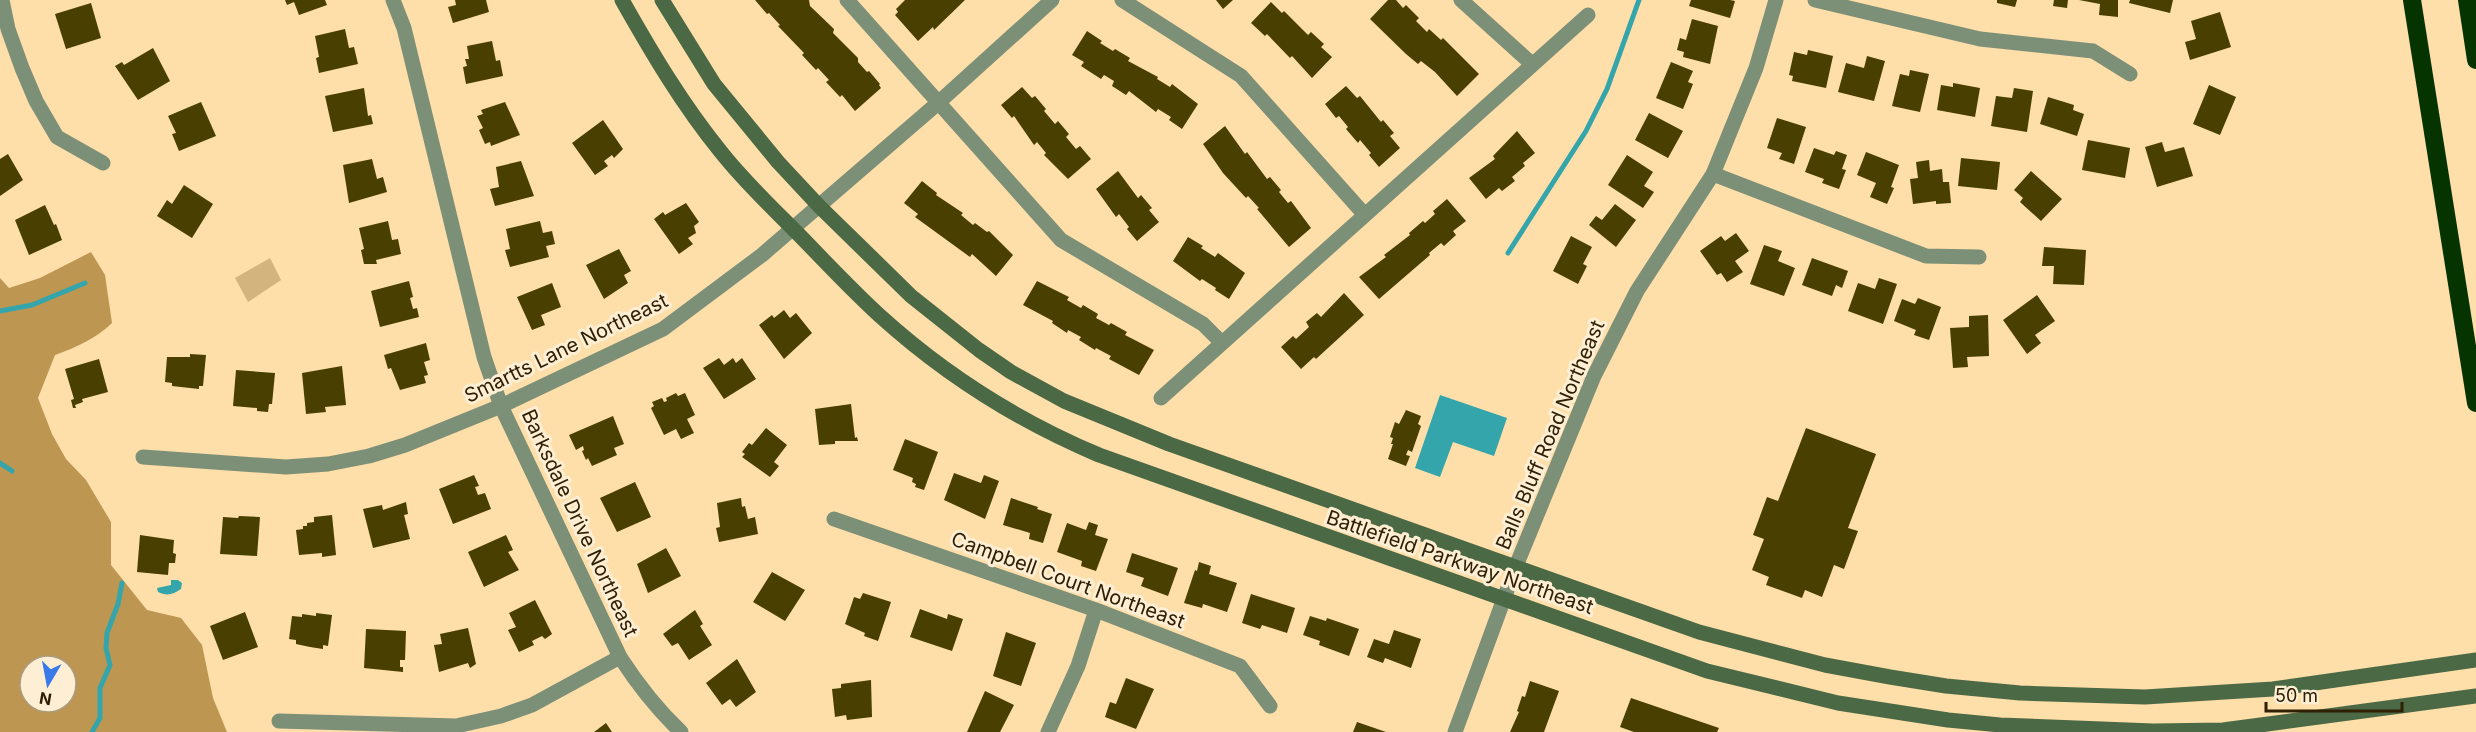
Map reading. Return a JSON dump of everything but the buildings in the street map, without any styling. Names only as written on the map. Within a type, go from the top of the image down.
[{"type":"highway","points":[[2412,0],[2476,403]]},
{"type":"highway","points":[[2467,0],[2476,60]]},
{"type":"main road","name":"Battlefield Parkway Northeast","points":[[622,0],[680,99],[722,153],[846,284],[926,353],[990,399],[1062,439],[1167,480],[1707,671],[1838,703],[1948,720],[2090,730],[2223,730],[2476,696]]},
{"type":"main road","name":"Battlefield Parkway Northeast","points":[[662,0],[714,84],[778,162],[819,206],[911,296],[948,327],[1011,372],[1065,400],[1168,444],[1699,632],[1836,667],[1957,687],[2090,696],[2145,697],[2230,693],[2273,690],[2476,660]]},
{"type":"street","points":[[2,0],[8,29],[22,68],[36,101],[57,137],[103,163]]},
{"type":"street","name":"Barksdale Drive Northeast","points":[[393,0],[404,28],[470,310],[501,406],[620,657],[658,710],[681,732]]},
{"type":"street","name":"Smartts Lane Northeast","points":[[143,457],[276,466],[328,464],[369,456],[405,445],[501,406],[663,329],[762,255],[938,103],[1052,0]]},
{"type":"street","points":[[1122,0],[1240,76],[1364,214]]},
{"type":"street","points":[[1461,0],[1532,64]]},
{"type":"street","name":"Balls Bluff Road Northeast","points":[[1455,732],[1503,599],[1593,376],[1637,291],[1713,174],[1756,68],[1776,0]]},
{"type":"street","points":[[1815,0],[1980,39],[2092,51],[2130,74]]},
{"type":"street","points":[[853,2],[938,103],[1061,240],[1203,324],[1222,343]]},
{"type":"street","points":[[1161,398],[1588,15]]},
{"type":"street","points":[[1713,174],[1926,255],[1979,257]]},
{"type":"street","name":"Campbell Court Northeast","points":[[834,519],[1096,610],[1240,666],[1270,706]]},
{"type":"street","points":[[1048,732],[1077,666],[1096,610]]},
{"type":"street","points":[[279,721],[440,727],[472,723],[532,705],[620,657]]},
{"type":"shaded area","points":[[91,252],[105,275],[112,323],[85,342],[55,355],[38,398],[52,434],[66,459],[86,480],[111,522],[111,565],[147,610],[181,618],[202,645],[213,698],[227,732],[0,732],[0,278],[9,288],[40,278]]},
{"type":"shaded area","points":[[270,258],[281,280],[248,302],[235,278]]},
{"type":"water","points":[[1440,395],[1507,418],[1494,456],[1453,442],[1440,477],[1415,468]]},
{"type":"water","points":[[171,580],[178,580],[182,583],[181,589],[170,594],[158,592],[157,588],[171,585]]},
{"type":"waterway","points":[[1508,253],[1586,131],[1607,89],[1639,0]]},
{"type":"waterway","points":[[0,311],[32,305],[85,283]]},
{"type":"waterway","points":[[0,463],[12,471]]},
{"type":"waterway","points":[[92,732],[100,718],[100,688],[110,665],[106,648],[107,633],[118,604],[122,583]]}]
